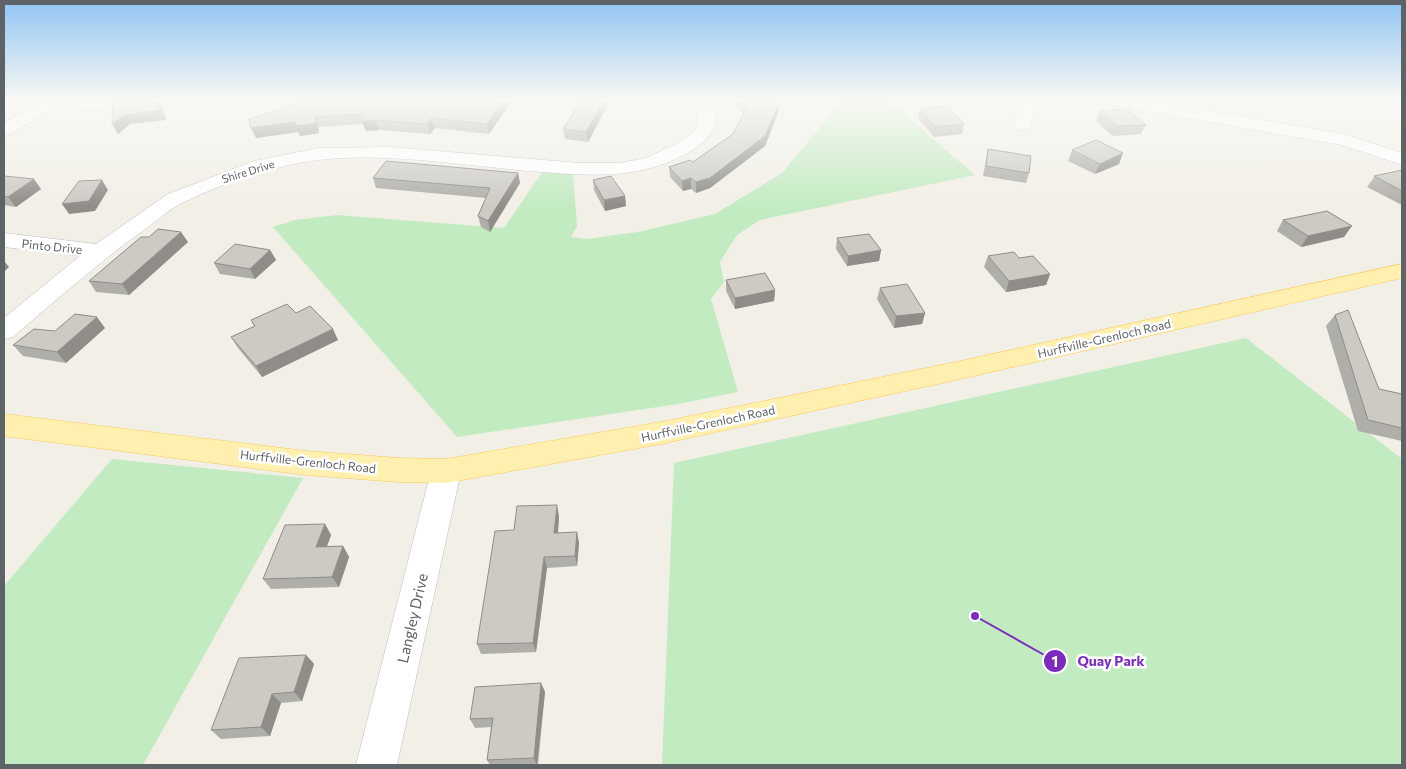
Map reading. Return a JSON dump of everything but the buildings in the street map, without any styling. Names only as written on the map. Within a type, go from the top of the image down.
[{"type":"main road","name":"Hurffville-Grenloch Road","points":[[4,425],[306,463],[398,470],[446,471],[681,429],[956,371],[1402,271]]},
{"type":"street","name":"Shire Drive","points":[[4,331],[100,251],[175,198],[254,167],[311,156],[356,152],[391,153],[579,169],[620,169],[651,162],[683,148],[702,135]]},
{"type":"street","points":[[1314,135],[1366,146],[1402,159]]},
{"type":"street","name":"Pinto Drive","points":[[4,240],[100,251]]},
{"type":"street","name":"Langley Drive","points":[[376,765],[446,471]]},
{"type":"green space","points":[[814,135],[929,135],[975,175],[760,220],[737,235],[720,262],[724,282],[711,299],[738,392],[678,404],[457,437],[273,227],[295,220],[337,215],[504,228],[543,171],[573,173],[577,226],[571,237],[586,239],[638,232],[715,214],[782,173]]},
{"type":"green space","points":[[1246,338],[1402,459],[1402,765],[662,765],[674,463]]},
{"type":"green space","points":[[112,459],[303,478],[143,765],[4,765],[4,586]]},
{"type":"place","name":"Quay Park","points":[[975,616]]}]
